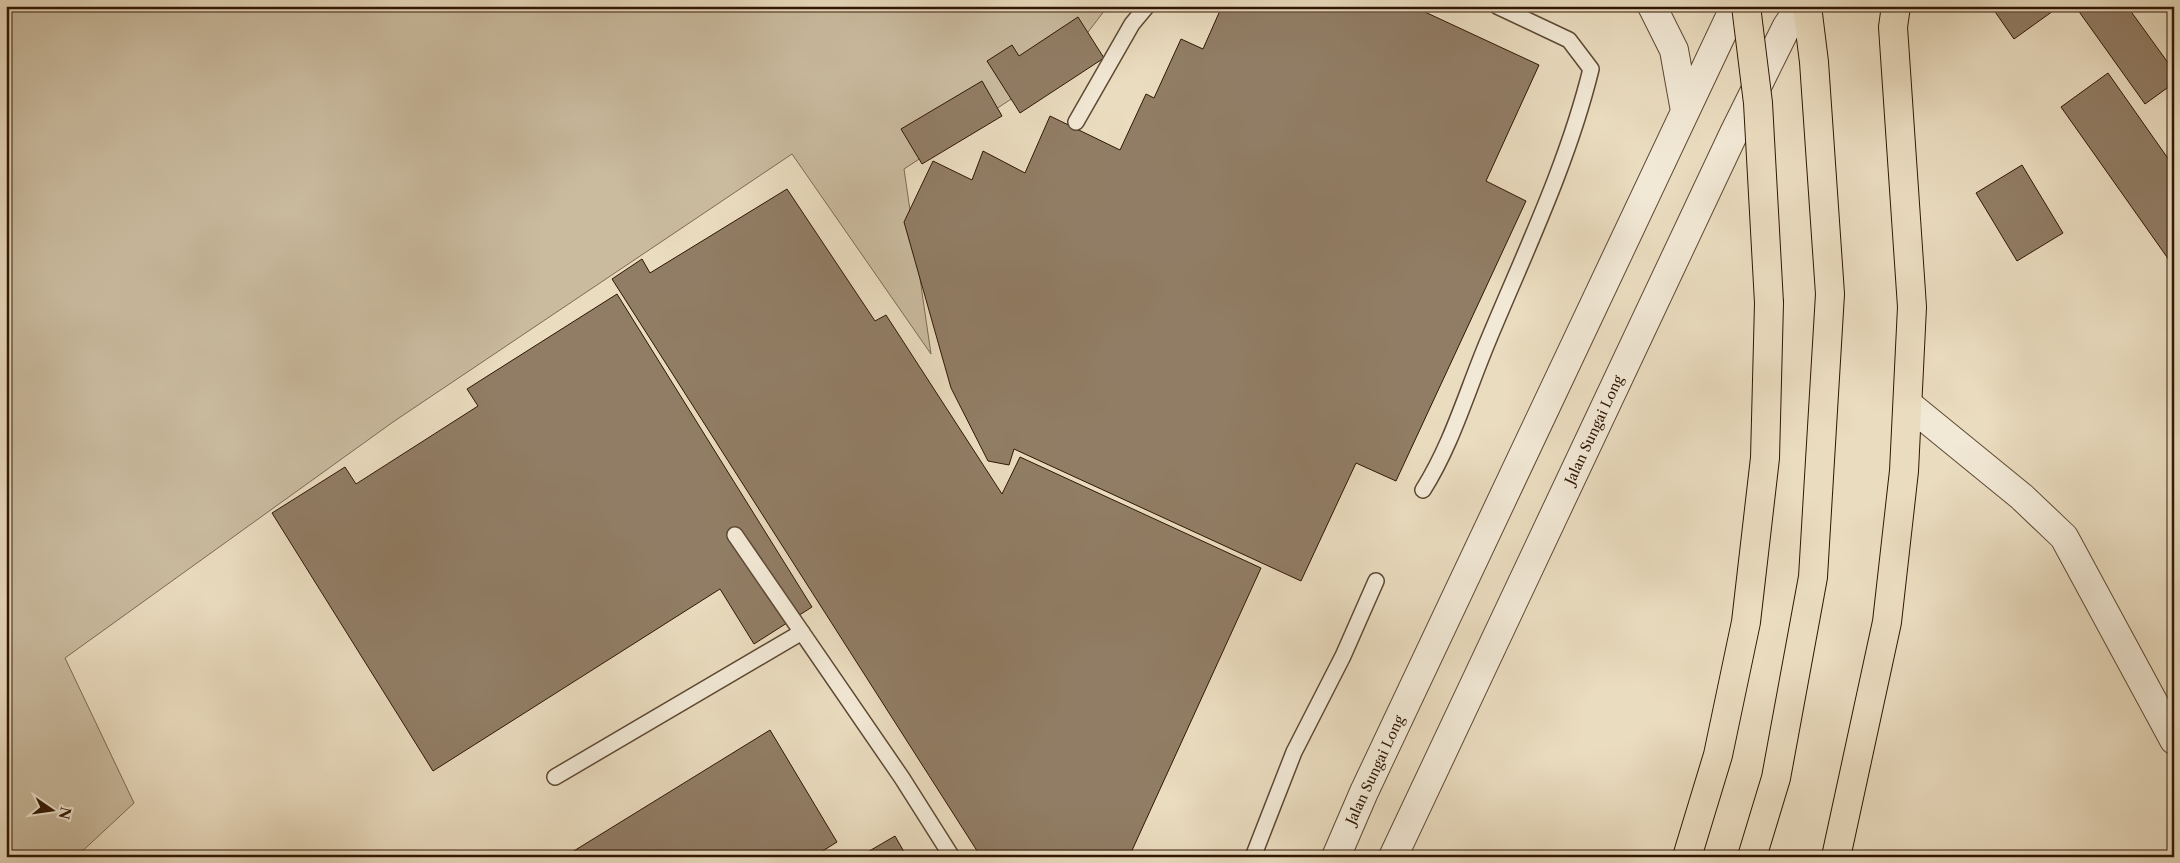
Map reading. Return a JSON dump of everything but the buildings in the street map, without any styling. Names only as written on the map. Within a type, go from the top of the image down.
[{"type":"highway","points":[[1687,857],[1718,755],[1746,622],[1765,458],[1769,302],[1758,103],[1746,6]]},
{"type":"highway","points":[[1752,857],[1776,778],[1813,578],[1830,294],[1814,62],[1807,6]]},
{"type":"highway","points":[[1836,857],[1887,622],[1904,471],[1912,307],[1893,27],[1896,6]]},
{"type":"street","points":[[1652,6],[1674,50],[1685,111]]},
{"type":"street","name":"Jalan Sungai Long","points":[[1336,857],[1368,783],[1735,6]]},
{"type":"street","name":"Jalan Sungai Long","points":[[1393,857],[1734,134],[1787,26],[1801,6]]},
{"type":"street","points":[[1908,404],[2022,497],[2064,537],[2174,740]]},
{"type":"lane","points":[[1076,122],[1132,24],[1147,6]]},
{"type":"lane","points":[[1424,490],[1440,462],[1541,213],[1581,112],[1591,69],[1569,40],[1497,6]]},
{"type":"lane","points":[[735,536],[902,778],[952,857]]},
{"type":"lane","points":[[1253,857],[1294,752],[1343,656],[1376,581]]},
{"type":"lane","points":[[555,777],[802,632]]},
{"type":"shaded area","points":[[6,6],[1108,6],[1062,66],[904,169],[931,354],[792,154],[393,422],[65,658],[134,803],[76,857],[6,857]]}]
